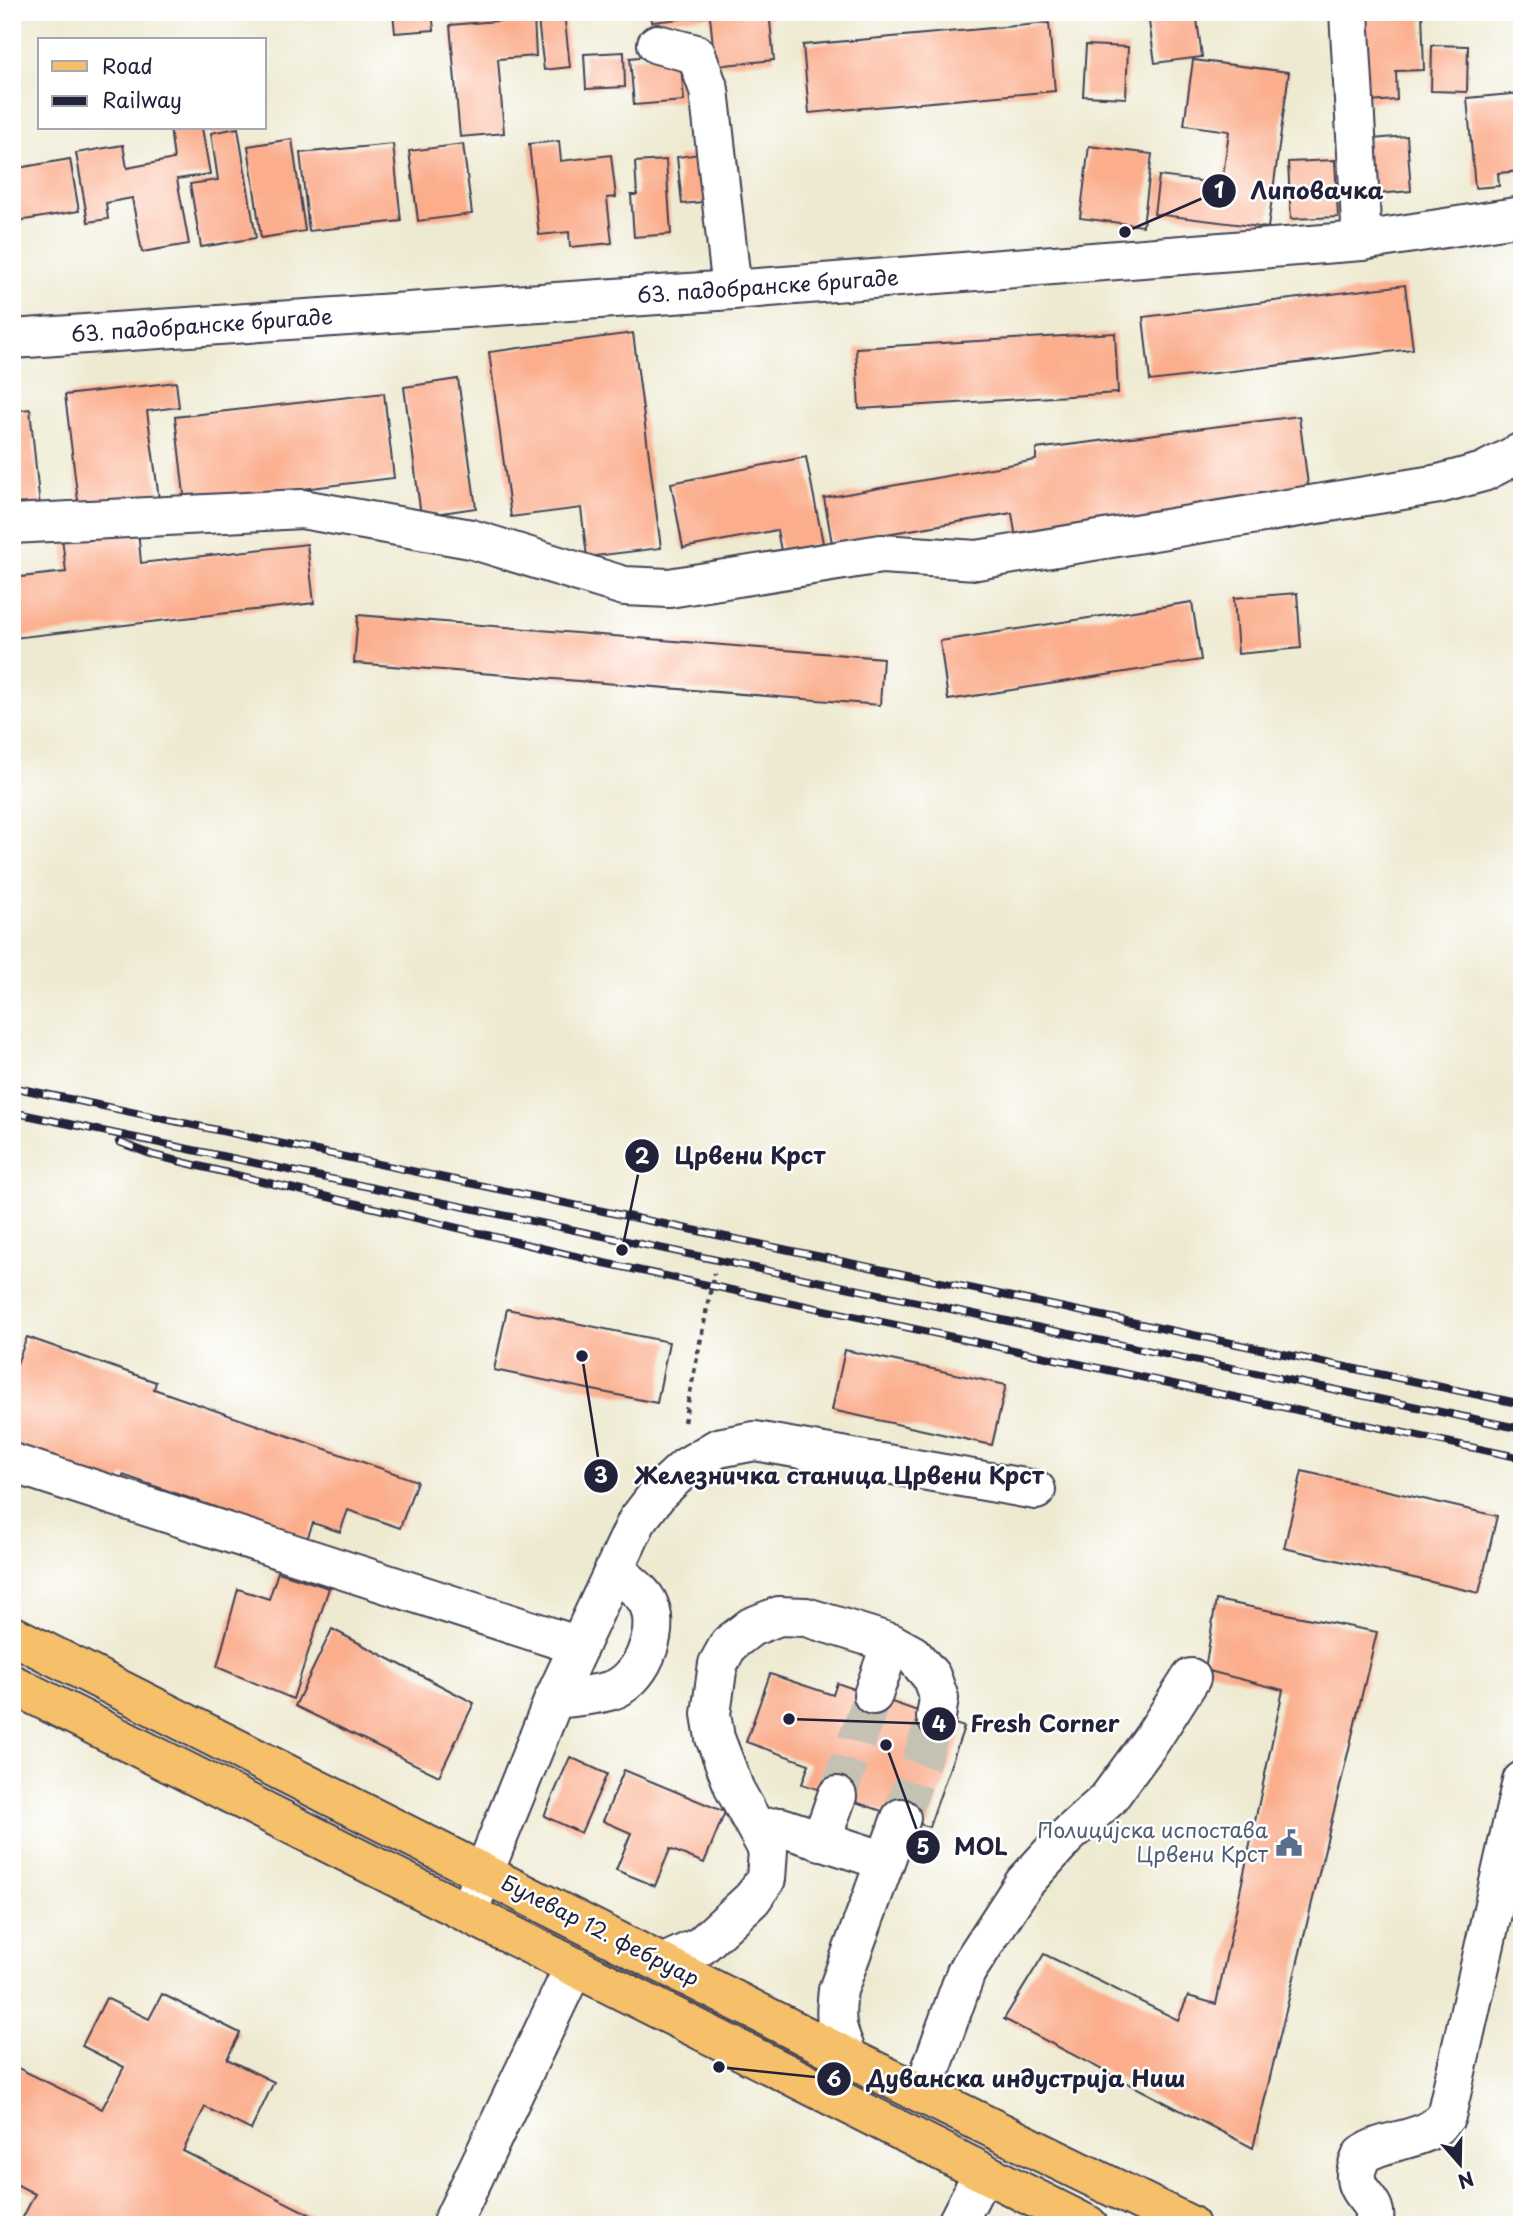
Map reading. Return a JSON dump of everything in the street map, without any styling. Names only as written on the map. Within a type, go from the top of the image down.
[{"type":"main road","name":"Булевар 12. фебруар","points":[[12,1635],[849,2058],[1190,2225]]},
{"type":"main road","name":"Булевар 12. фебруар","points":[[12,1685],[1088,2225]]},
{"type":"street","points":[[1349,12],[1362,241]]},
{"type":"street","points":[[657,44],[696,54],[709,90],[732,290]]},
{"type":"street","name":"63. падобранске бригаде","points":[[12,339],[732,290],[1362,241],[1522,216]]},
{"type":"street","points":[[12,524],[302,509],[471,540],[624,586],[670,588],[881,554],[977,560],[1439,484],[1483,472],[1522,452]]},
{"type":"street","points":[[468,1912],[554,1699],[638,1521],[660,1491],[686,1467],[718,1448],[755,1441],[1036,1490]]},
{"type":"street","points":[[12,1463],[579,1646]]},
{"type":"street","points":[[554,1699],[610,1691],[628,1681],[639,1668],[652,1635],[653,1620],[649,1602],[615,1570]]},
{"type":"street","points":[[664,1963],[701,1945],[752,1899],[766,1878],[768,1850],[735,1790],[715,1738],[711,1714],[719,1664],[729,1644],[751,1627],[779,1616],[806,1617],[891,1643],[913,1656],[931,1676],[939,1698],[936,1717]]},
{"type":"street","points":[[873,1695],[891,1643]]},
{"type":"street","points":[[923,2092],[966,1972],[1024,1884],[1066,1837],[1108,1799],[1152,1740],[1191,1678]]},
{"type":"street","points":[[1372,2225],[1372,2204],[1359,2189],[1356,2178],[1362,2155],[1371,2148],[1429,2132],[1439,2126],[1446,2116],[1522,1781]]},
{"type":"street","points":[[821,1841],[837,1796]]},
{"type":"street","points":[[849,2058],[836,2024],[838,1990],[901,1818]]},
{"type":"street","points":[[757,1829],[781,1827],[885,1861]]},
{"type":"street","points":[[451,2225],[574,1967]]},
{"type":"street","points":[[956,2225],[983,2172]]},
{"type":"path","points":[[714,1273],[684,1423],[718,1448]]},
{"type":"building","points":[[393,12],[432,12],[434,30],[395,33]]},
{"type":"building","points":[[537,12],[564,12],[570,67],[544,70]]},
{"type":"building","points":[[651,12],[769,12],[774,60],[715,66],[710,16],[652,22]]},
{"type":"building","points":[[1196,12],[1202,57],[1155,63],[1148,15]]},
{"type":"building","points":[[1353,12],[1422,12],[1424,70],[1396,71],[1397,100],[1369,102]]},
{"type":"building","points":[[534,18],[536,56],[498,59],[504,133],[460,137],[450,25]]},
{"type":"building","points":[[1049,23],[1055,91],[809,113],[803,45]]},
{"type":"building","points":[[1086,45],[1128,47],[1126,98],[1083,96]]},
{"type":"building","points":[[1432,45],[1468,46],[1467,92],[1431,91]]},
{"type":"building","points":[[624,52],[625,87],[586,89],[584,54]]},
{"type":"building","points":[[680,53],[684,101],[634,105],[630,58]]},
{"type":"building","points":[[1193,60],[1289,72],[1268,228],[1154,214],[1159,176],[1222,184],[1229,131],[1184,125]]},
{"type":"building","points":[[1522,93],[1522,171],[1498,173],[1499,186],[1475,188],[1467,98]]},
{"type":"building","points":[[170,130],[202,130],[210,174],[177,179],[189,244],[142,252],[132,198],[106,203],[108,219],[88,222],[76,153],[123,145],[127,168],[174,159]]},
{"type":"building","points":[[238,130],[256,238],[201,247],[190,184],[218,180],[211,133]]},
{"type":"building","points":[[1407,136],[1411,191],[1365,195],[1361,140]]},
{"type":"building","points":[[292,139],[305,231],[261,238],[248,146]]},
{"type":"building","points":[[559,141],[561,161],[611,155],[616,197],[607,198],[612,243],[570,247],[569,232],[539,235],[529,144]]},
{"type":"building","points":[[393,144],[401,221],[309,231],[300,153]]},
{"type":"building","points":[[463,144],[472,214],[418,221],[409,151]]},
{"type":"building","points":[[1089,146],[1152,154],[1143,226],[1080,218]]},
{"type":"building","points":[[708,153],[714,201],[682,204],[677,157]]},
{"type":"building","points":[[70,159],[79,211],[12,222],[12,169]]},
{"type":"building","points":[[666,160],[671,234],[634,237],[631,195],[637,195],[635,162]]},
{"type":"building","points":[[1335,160],[1338,217],[1291,219],[1288,162]]},
{"type":"building","points":[[1405,285],[1413,349],[1150,381],[1143,317]]},
{"type":"building","points":[[633,333],[661,548],[587,557],[581,508],[511,517],[489,352]]},
{"type":"building","points":[[1115,333],[1118,393],[859,409],[856,348]]},
{"type":"building","points":[[458,379],[476,508],[421,516],[404,387]]},
{"type":"building","points":[[176,382],[179,407],[147,411],[159,499],[79,509],[65,395]]},
{"type":"building","points":[[384,393],[394,478],[185,503],[175,417]]},
{"type":"building","points":[[30,409],[40,507],[12,509],[12,411]]},
{"type":"building","points":[[1299,416],[1310,500],[1016,539],[1012,513],[832,543],[824,498],[1036,460],[1036,449]]},
{"type":"building","points":[[806,457],[823,543],[781,551],[777,530],[683,548],[671,483]]},
{"type":"building","points":[[138,529],[141,563],[307,544],[314,603],[14,638],[12,578],[66,572],[62,537]]},
{"type":"building","points":[[1297,593],[1301,648],[1238,654],[1234,598]]},
{"type":"building","points":[[1192,602],[1201,660],[948,700],[940,641]]},
{"type":"building","points":[[358,615],[883,658],[880,705],[354,663]]},
{"type":"building","points":[[507,1309],[669,1342],[657,1403],[494,1370]]},
{"type":"building","points":[[27,1337],[156,1382],[154,1389],[417,1481],[400,1528],[348,1510],[340,1532],[313,1523],[307,1539],[123,1475],[120,1485],[12,1447],[12,1377]]},
{"type":"building","points":[[845,1350],[1006,1385],[992,1445],[832,1410]]},
{"type":"building","points":[[1302,1471],[1497,1516],[1479,1593],[1284,1548]]},
{"type":"building","points":[[278,1572],[329,1588],[293,1699],[217,1667],[238,1589],[269,1599]]},
{"type":"building","name":"Полицијска испостава Црвени Крст","points":[[1216,1600],[1377,1632],[1253,2148],[1004,2019],[1044,1954],[1178,2020],[1188,1996],[1216,2004],[1283,1690],[1205,1670]]},
{"type":"building","points":[[332,1629],[474,1703],[439,1776],[295,1706]]},
{"type":"building","points":[[770,1674],[833,1695],[837,1683],[964,1727],[929,1827],[802,1784],[809,1764],[746,1742]]},
{"type":"building","points":[[570,1757],[607,1774],[581,1833],[544,1816]]},
{"type":"building","points":[[624,1770],[725,1812],[704,1863],[670,1849],[655,1886],[616,1870],[631,1833],[603,1821]]},
{"type":"building","points":[[162,1994],[240,2033],[227,2059],[274,2082],[251,2130],[205,2107],[183,2151],[331,2225],[19,2225],[35,2194],[12,2182],[12,2065],[102,2109],[124,2067],[82,2046],[106,1998],[149,2019]]},
{"type":"tunnel","points":[[837,1796],[873,1695]]},
{"type":"tunnel","points":[[901,1818],[936,1717]]},
{"type":"railway","points":[[12,1087],[1522,1404]]},
{"type":"railway","points":[[12,1112],[1522,1429]]},
{"type":"railway","points":[[119,1142],[153,1155],[604,1263],[1522,1458]]},
{"type":"place","name":"Липовачка","points":[[1125,232]]},
{"type":"place","name":"Црвени Крст","points":[[622,1250]]},
{"type":"place","name":"Железничка станица Црвени Крст","points":[[582,1356]]},
{"type":"place","name":"Fresh Corner","points":[[789,1719]]},
{"type":"place","name":"MOL","points":[[886,1745]]},
{"type":"place","name":"Полицијска испостава Црвени Крст","points":[[1289,1843]]},
{"type":"place","name":"Дуванска индустрија Ниш","points":[[719,2067]]}]
